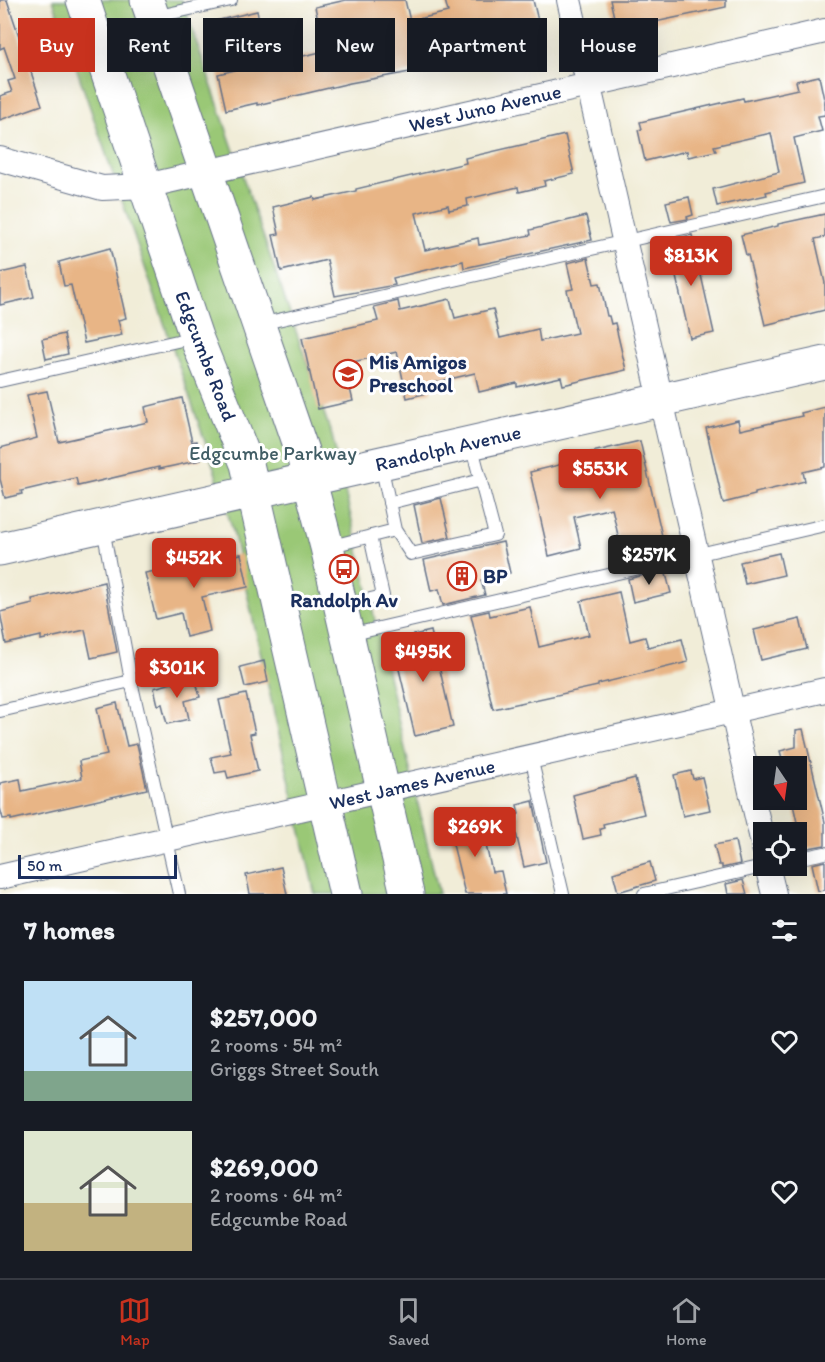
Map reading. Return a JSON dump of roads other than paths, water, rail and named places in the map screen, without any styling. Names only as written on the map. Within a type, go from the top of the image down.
[{"type":"street","name":"Edgcumbe Road","points":[[83,0],[196,337],[247,464],[346,894]]},
{"type":"street","points":[[569,0],[758,822]]},
{"type":"street","points":[[151,9],[302,451],[327,547],[406,894]]},
{"type":"street","name":"West Juno Avenue","points":[[0,159],[102,188],[146,186],[825,31]]},
{"type":"street","name":"Randolph Avenue","points":[[0,549],[825,363]]},
{"type":"street","name":"West James Avenue","points":[[0,877],[825,690]]},
{"type":"street","points":[[770,876],[774,894]]},
{"type":"lane","points":[[151,9],[231,0]]},
{"type":"lane","points":[[259,324],[825,196]]},
{"type":"lane","points":[[0,381],[196,337]]},
{"type":"lane","points":[[381,463],[395,530],[411,554],[495,535],[471,443]]},
{"type":"lane","points":[[389,503],[481,480]]},
{"type":"lane","points":[[344,621],[696,554],[825,525]]},
{"type":"lane","points":[[102,526],[131,681],[179,894]]},
{"type":"lane","points":[[327,547],[395,530]]},
{"type":"lane","points":[[344,621],[383,596],[370,536]]},
{"type":"lane","points":[[0,711],[131,681]]},
{"type":"lane","points":[[531,757],[563,894]]},
{"type":"lane","points":[[807,857],[825,853]]},
{"type":"lane","points":[[644,894],[753,869]]},
{"type":"place","name":"Mis Amigos Preschool","points":[[348,374]]},
{"type":"place","name":"Randolph Av","points":[[344,569]]},
{"type":"place","name":"BP","points":[[462,576]]},
{"type":"park label","name":"Edgcumbe Parkway","points":[[273,453]]}]
